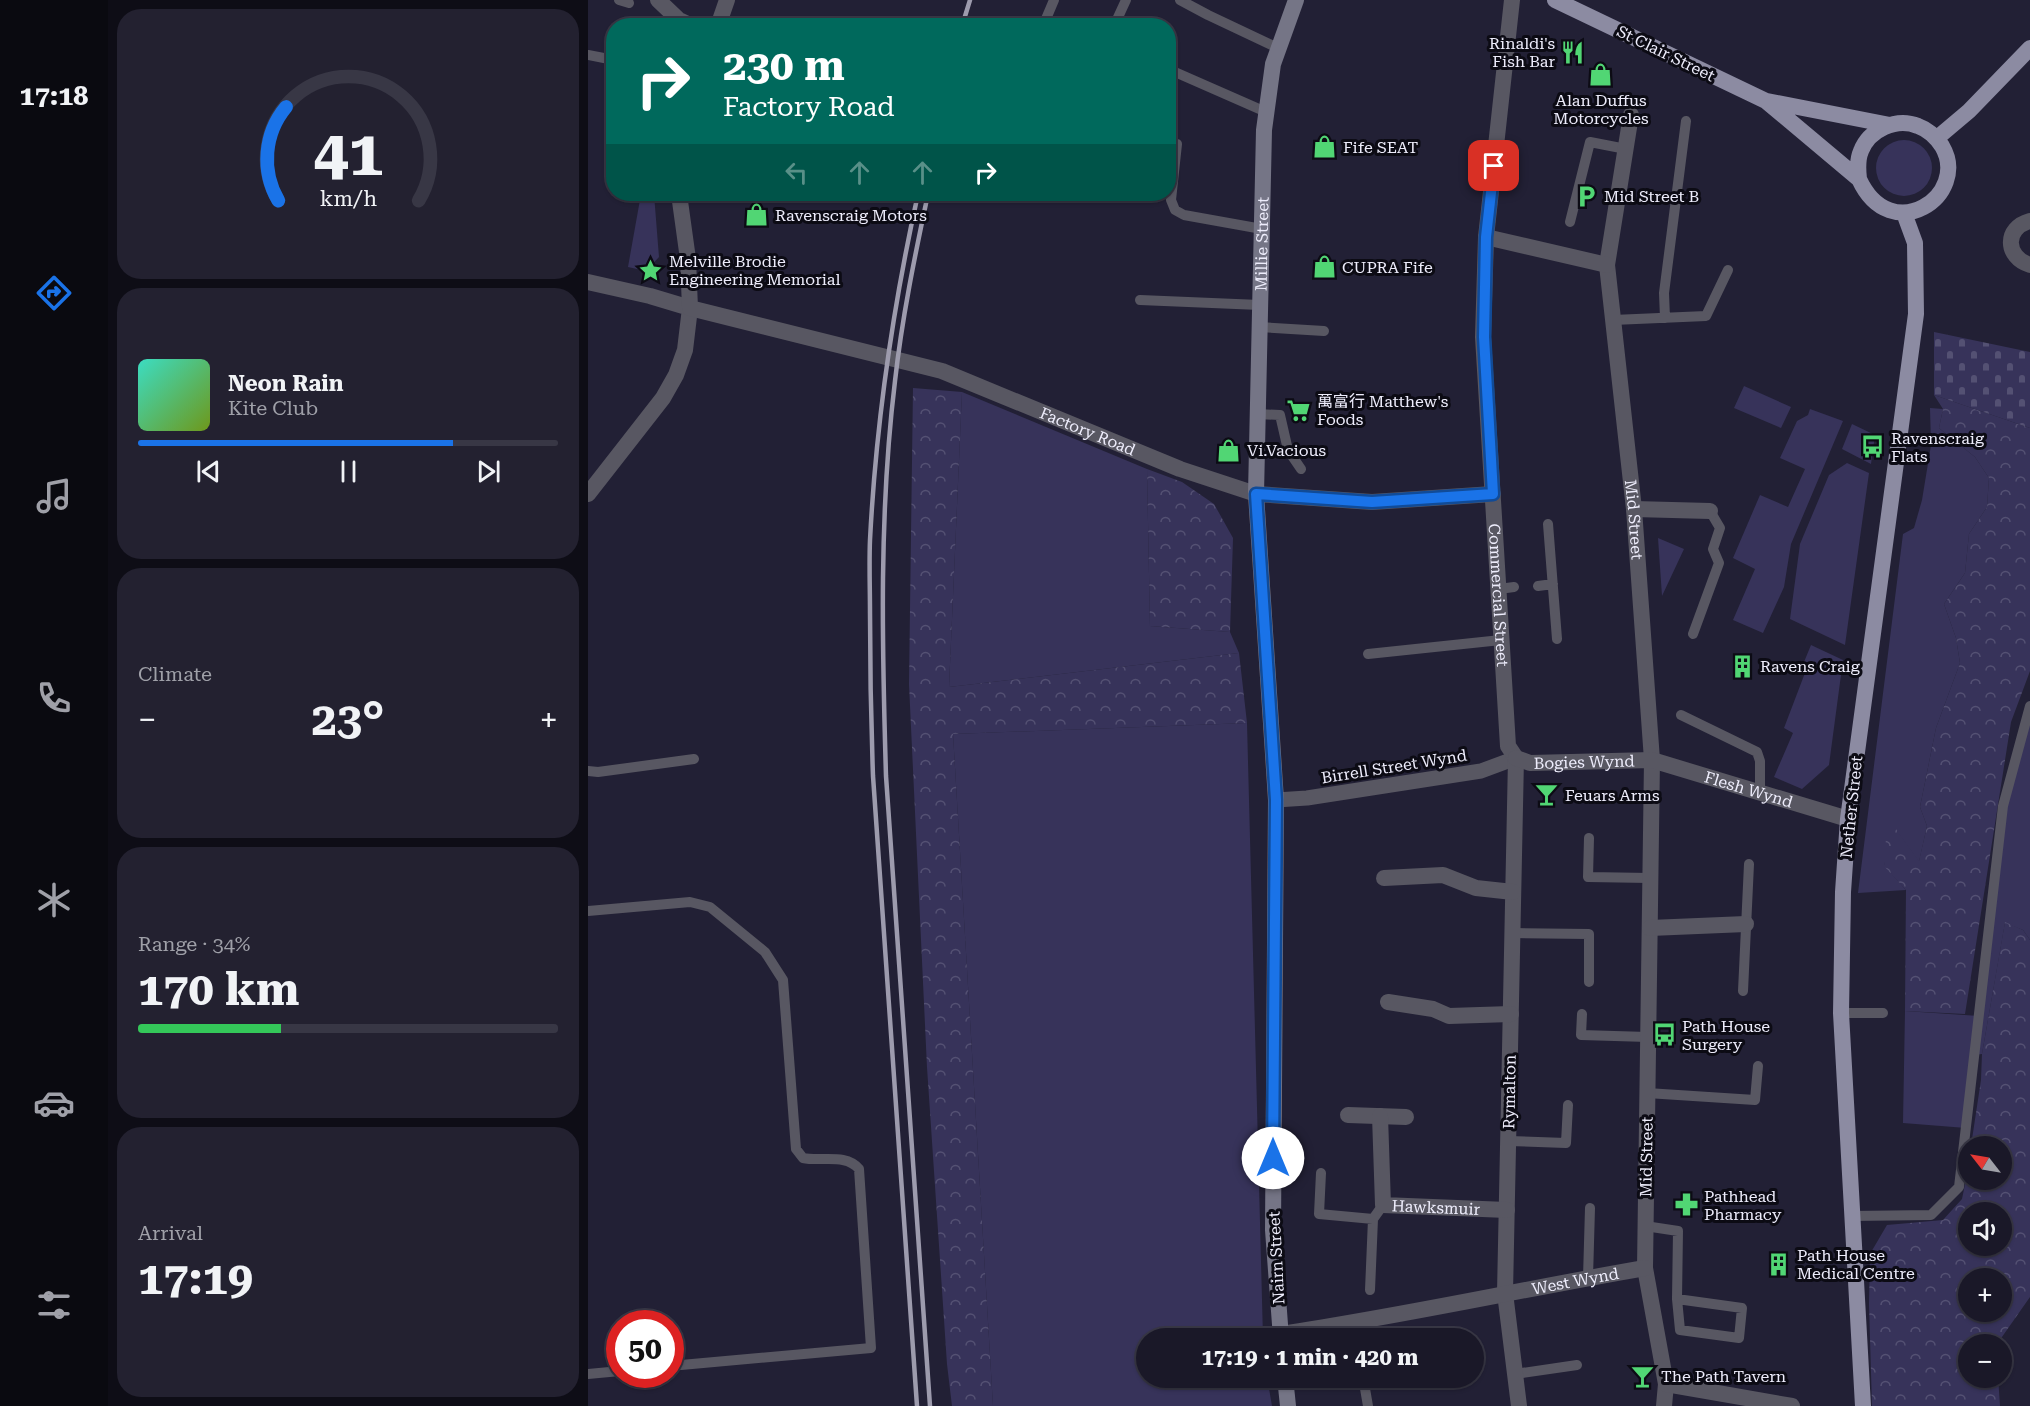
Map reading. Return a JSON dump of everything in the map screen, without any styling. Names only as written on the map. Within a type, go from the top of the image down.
[{"type":"main road","name":"Millie Street","points":[[1256,494],[1264,130],[1273,64],[1296,0]]},
{"type":"main road","name":"St Clair Street","points":[[1560,1],[1766,101],[1858,179]]},
{"type":"main road","points":[[1937,138],[1969,111],[2030,48]]},
{"type":"main road","name":"St Clair Street","points":[[1766,101],[1890,125]]},
{"type":"main road","points":[[1915,124],[1937,138],[1944,151],[1947,164],[1946,179],[1941,192],[1931,203],[1918,210],[1905,213],[1889,211],[1875,204],[1865,193],[1858,179],[1858,165],[1864,146],[1877,130],[1890,125],[1915,124]]},
{"type":"main road","name":"Nether Street","points":[[1863,1406],[1841,1013],[1843,892],[1848,819],[1916,314],[1915,243],[1905,213]]},
{"type":"main road","name":"Nairn Street","points":[[1256,494],[1276,800],[1273,1230],[1279,1328]]},
{"type":"main road","points":[[1286,1388],[1288,1406]]},
{"type":"street","points":[[658,0],[678,18]]},
{"type":"street","points":[[721,18],[727,0]]},
{"type":"street","name":"Commercial Street","points":[[1512,0],[1486,237],[1484,337],[1493,494],[1507,588],[1502,640],[1508,746],[1516,758]]},
{"type":"street","name":"Mid Street","points":[[1631,115],[1607,265],[1635,510],[1652,760],[1645,1268],[1666,1384],[1664,1406]]},
{"type":"street","points":[[588,494],[663,398],[676,375],[685,350],[690,308],[680,201]]},
{"type":"street","points":[[2030,221],[2017,227],[2011,239],[2013,253],[2030,265]]},
{"type":"street","points":[[1486,237],[1607,265]]},
{"type":"street","name":"Factory Road","points":[[588,282],[942,371],[1180,469],[1256,494],[1372,502],[1493,494]]},
{"type":"street","points":[[1635,510],[1710,511]]},
{"type":"street","name":"Birrell Street Wynd","points":[[1276,800],[1307,798],[1481,771],[1516,758]]},
{"type":"street","name":"Bogies Wynd","points":[[1516,758],[1530,763],[1652,760]]},
{"type":"street","name":"Rymalton","points":[[1516,758],[1505,1293],[1519,1406]]},
{"type":"street","name":"Flesh Wynd","points":[[1652,760],[1848,819]]},
{"type":"street","points":[[1384,878],[1443,875],[1476,888],[1513,892]]},
{"type":"street","points":[[1650,927],[1746,924]]},
{"type":"street","points":[[1388,1002],[1433,1009],[1449,1016],[1511,1014]]},
{"type":"street","points":[[1348,1115],[1406,1117]]},
{"type":"street","name":"Hawksmuir","points":[[1380,1116],[1383,1205],[1507,1210]]},
{"type":"street","name":"West Wynd","points":[[1364,1328],[1505,1293],[1645,1268]]},
{"type":"street","points":[[1666,1384],[1792,1406]]},
{"type":"lane","points":[[1046,18],[1054,0]]},
{"type":"lane","points":[[1118,18],[1126,0]]},
{"type":"lane","points":[[1180,0],[1278,48]]},
{"type":"lane","points":[[588,55],[606,58]]},
{"type":"lane","points":[[1176,73],[1266,112]]},
{"type":"lane","points":[[1665,318],[1664,293],[1686,121]]},
{"type":"lane","points":[[1570,222],[1590,142],[1626,149]]},
{"type":"lane","points":[[1176,153],[1177,144]]},
{"type":"lane","points":[[1171,201],[1174,210],[1184,215],[1262,230]]},
{"type":"lane","points":[[1613,320],[1706,316],[1728,270]]},
{"type":"lane","points":[[1140,300],[1260,305]]},
{"type":"lane","points":[[1259,327],[1324,331]]},
{"type":"lane","points":[[1257,414],[1280,415],[1288,450],[1301,469]]},
{"type":"lane","points":[[1693,634],[1719,563],[1713,549],[1720,528],[1710,511]]},
{"type":"lane","points":[[1548,524],[1557,639]]},
{"type":"lane","points":[[1538,586],[1553,584]]},
{"type":"lane","points":[[1368,654],[1502,640]]},
{"type":"lane","points":[[1852,1215],[1931,1215],[1959,1187],[2003,806],[2030,706]]},
{"type":"lane","points":[[1681,715],[1757,752],[1760,761],[1760,792]]},
{"type":"lane","points":[[588,771],[598,772],[694,759]]},
{"type":"lane","points":[[1590,838],[1588,876],[1650,878]]},
{"type":"lane","points":[[1743,991],[1749,864]]},
{"type":"lane","points":[[588,911],[690,902],[710,907],[765,952],[783,980],[796,1149],[803,1158],[846,1160],[854,1163],[859,1169],[871,1348],[684,1365]]},
{"type":"lane","points":[[1513,933],[1589,934],[1589,982]]},
{"type":"lane","points":[[1841,1013],[1883,1013]]},
{"type":"lane","points":[[1582,1014],[1581,1035],[1648,1037]]},
{"type":"lane","points":[[1647,1093],[1755,1100],[1758,1066]]},
{"type":"lane","points":[[1508,1142],[1566,1143],[1568,1105]]},
{"type":"lane","points":[[1321,1173],[1319,1214],[1373,1219]]},
{"type":"lane","points":[[1370,1290],[1373,1219],[1383,1205]]},
{"type":"lane","points":[[1588,1278],[1590,1208]]},
{"type":"lane","points":[[1645,1226],[1678,1230],[1677,1299],[1680,1330],[1739,1338],[1742,1308],[1677,1299]]},
{"type":"lane","points":[[1515,1374],[1577,1365]]},
{"type":"lane","points":[[588,1374],[606,1372]]},
{"type":"lane","points":[[1365,1388],[1368,1406]]},
{"type":"green space","points":[[1898,140],[1910,140],[1920,144],[1928,152],[1932,168],[1928,184],[1920,192],[1910,196],[1898,196],[1888,192],[1880,184],[1876,174],[1876,162],[1880,152],[1888,144]]},
{"type":"green space","points":[[640,201],[655,201],[659,257],[646,271],[628,267]]},
{"type":"green space","points":[[1934,332],[2030,352],[2030,428],[1934,395]]},
{"type":"green space","points":[[1744,386],[1791,407],[1781,428],[1734,408]]},
{"type":"green space","points":[[913,388],[962,392],[949,687],[1239,653],[1247,723],[953,734],[993,1406],[952,1406],[947,1364],[927,1067],[909,684]]},
{"type":"green space","points":[[962,392],[1147,469],[1150,626],[1230,632],[1239,653],[949,687]]},
{"type":"green space","points":[[1934,395],[2030,428],[2030,671],[2011,722],[1965,1014],[1905,1011],[1906,890],[1884,866],[1886,838],[1896,829],[1919,861],[1927,826],[1920,807],[1936,728],[1960,663],[1956,638],[1944,604],[1965,573],[1969,534],[1987,507],[1989,478],[1975,457],[1939,428],[1943,409]]},
{"type":"green space","points":[[1930,408],[1943,409],[1939,428],[1975,457],[1989,478],[1987,507],[1969,534],[1965,573],[1944,604],[1956,638],[1960,663],[1936,728],[1920,807],[1927,826],[1919,862],[1896,830],[1884,865],[1906,890],[1858,893],[1903,534],[1914,528],[1922,500],[1931,445]]},
{"type":"green space","points":[[1810,409],[1843,421],[1791,544],[1784,587],[1763,633],[1733,620],[1755,569],[1733,558],[1760,495],[1788,507],[1805,469],[1780,458],[1797,421],[1808,415]]},
{"type":"green space","points":[[1852,424],[1875,435],[1871,464],[1842,449]]},
{"type":"green space","points":[[1847,463],[1869,473],[1845,645],[1790,619],[1800,544],[1829,475]]},
{"type":"green space","points":[[1147,469],[1182,482],[1214,504],[1233,538],[1230,632],[1150,626]]},
{"type":"green space","points":[[1658,538],[1684,549],[1662,596]]},
{"type":"green space","points":[[1811,645],[1843,660],[1829,765],[1802,789],[1774,777],[1793,733],[1784,728],[1808,665],[1804,662]]},
{"type":"green space","points":[[2030,706],[2030,940],[2023,930],[2005,923],[1982,1054],[1974,1055],[1966,1128],[1903,1123],[1905,1011],[1979,1016],[2003,806]]},
{"type":"green space","points":[[1247,723],[1263,1328],[1136,1328],[1136,1388],[1269,1388],[1272,1406],[993,1406],[953,734]]},
{"type":"green space","points":[[2005,922],[2023,930],[2030,940],[2030,1297],[2004,1334],[1958,1334],[1958,1388],[1999,1388],[2000,1406],[1872,1406],[1870,1254],[1887,1225],[1943,1220],[1958,1203],[1958,1256],[2012,1256],[2012,1202],[1959,1202],[1964,1190],[2012,1190],[2012,1136],[1973,1136],[1981,1080],[1982,1054]]},
{"type":"railway","points":[[964,18],[970,0]]},
{"type":"railway","points":[[917,201],[893,322],[881,409],[873,496],[870,567],[873,776],[917,1406]]},
{"type":"railway","points":[[927,201],[901,334],[895,381],[886,479],[883,628],[886,776],[930,1406]]},
{"type":"place","name":"Rinaldi's Fish Bar","points":[[1573,52]]},
{"type":"place","name":"Alan Duffus Motorcycles","points":[[1601,75]]},
{"type":"place","name":"Fife SEAT","points":[[1325,147]]},
{"type":"place","name":"Mid Street B","points":[[1586,196]]},
{"type":"place","name":"Ravenscraig Motors","points":[[757,215]]},
{"type":"place","name":"CUPRA Fife","points":[[1324,267]]},
{"type":"place","name":"Melville Brodie Engineering Memorial","points":[[651,270]]},
{"type":"place","name":"萬富行 Matthew's Foods","points":[[1299,410]]},
{"type":"place","name":"Ravenscraig Flats","points":[[1873,447]]},
{"type":"place","name":"Vi.Vacious","points":[[1229,450]]},
{"type":"place","name":"Ravens Craig","points":[[1742,666]]},
{"type":"place","name":"Feuars Arms","points":[[1547,795]]},
{"type":"place","name":"Path House Surgery","points":[[1664,1035]]},
{"type":"place","name":"Pathhead Pharmacy","points":[[1686,1205]]},
{"type":"place","name":"Path House Medical Centre","points":[[1779,1264]]},
{"type":"place","name":"The Path Tavern","points":[[1643,1376]]},
{"type":"route","points":[[1273,1158],[1276,800],[1256,494],[1372,502],[1493,494],[1484,337],[1486,237],[1494,166]]}]
